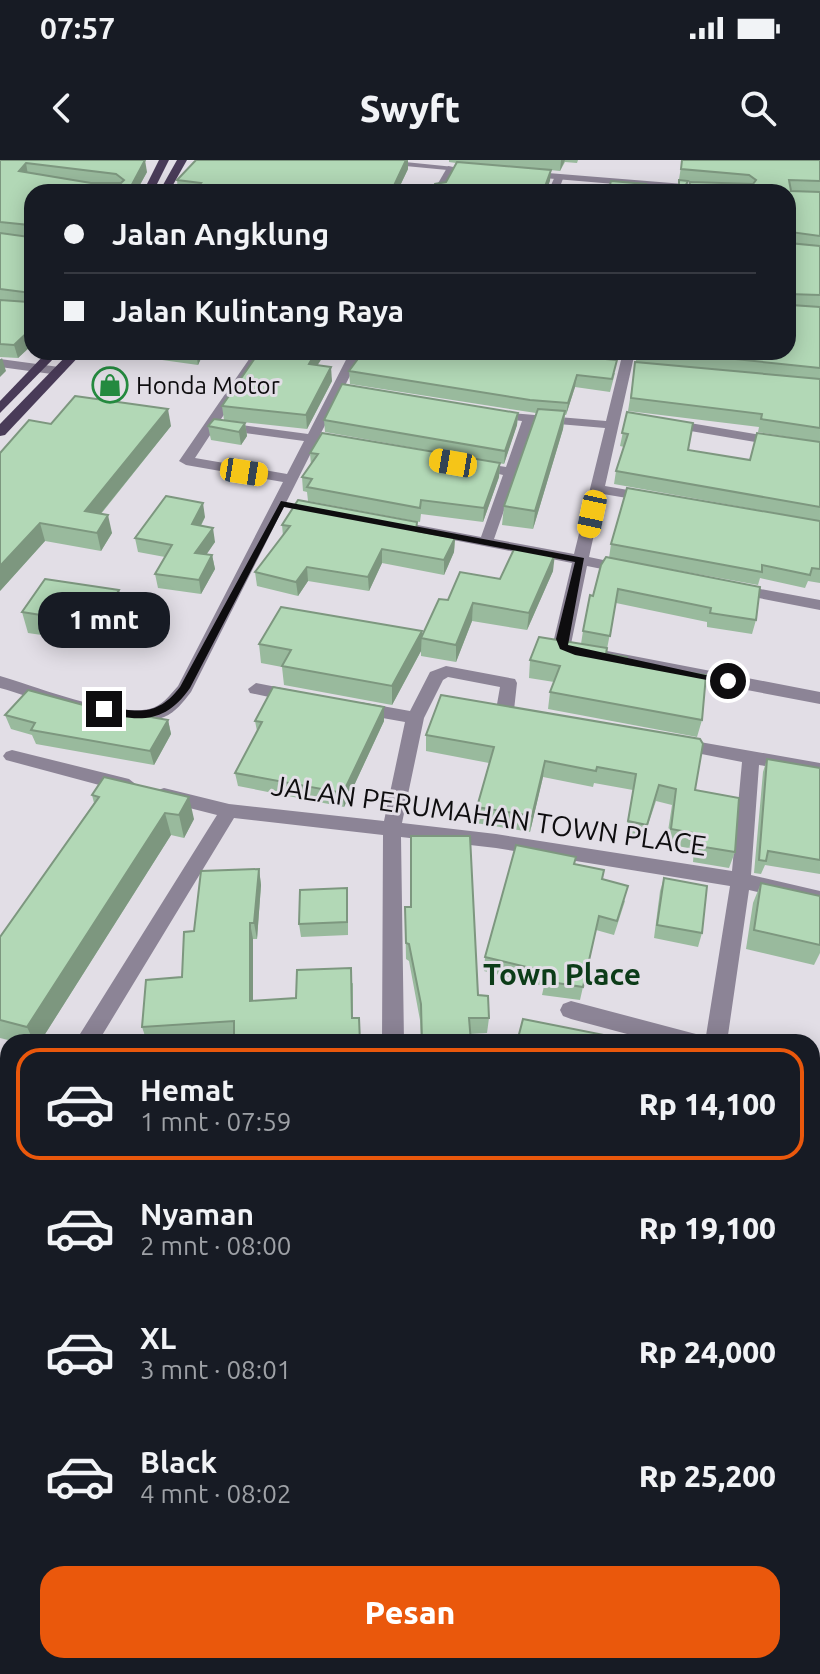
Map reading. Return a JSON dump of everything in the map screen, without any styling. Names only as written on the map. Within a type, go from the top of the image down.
[{"type":"main road","points":[[152,184],[164,160]]},
{"type":"main road","points":[[168,184],[182,160]]},
{"type":"main road","points":[[0,409],[46,360]]},
{"type":"main road","points":[[0,432],[69,360]]},
{"type":"street","points":[[347,160],[440,164],[451,168],[497,172]]},
{"type":"street","points":[[442,184],[451,168]]},
{"type":"street","points":[[513,173],[624,184]]},
{"type":"street","points":[[556,184],[559,176]]},
{"type":"street","points":[[255,360],[186,461],[293,479]]},
{"type":"street","points":[[0,682],[131,716],[155,714],[171,706],[185,688],[288,505],[293,479],[313,438],[346,390],[354,360]]},
{"type":"street","points":[[0,363],[59,371]]},
{"type":"street","points":[[626,363],[618,420],[580,560],[562,639],[564,647],[575,652],[820,698]]},
{"type":"street","points":[[480,412],[529,420],[618,420]]},
{"type":"street","points":[[486,542],[529,420]]},
{"type":"street","points":[[657,422],[820,449]]},
{"type":"street","points":[[210,425],[343,443]]},
{"type":"street","points":[[464,465],[510,472]]},
{"type":"street","points":[[597,489],[672,502]]},
{"type":"street","points":[[369,520],[640,571]]},
{"type":"street","points":[[715,585],[820,605]]},
{"type":"street","points":[[393,1034],[392,827],[415,718],[433,697],[440,673],[498,678],[510,687],[512,712],[480,706]]},
{"type":"street","points":[[256,689],[314,700]]},
{"type":"street","points":[[343,705],[415,718]]},
{"type":"street","points":[[659,740],[820,769]]},
{"type":"street","name":"JALAN PERUMAHAN TOWN PLACE","points":[[12,756],[229,811],[392,827],[741,880],[820,899]]},
{"type":"street","points":[[717,1034],[741,880],[751,758]]},
{"type":"street","name":"JALAN PERUMAHAN TOWN PLACE","points":[[91,1034],[229,811]]},
{"type":"street","points":[[571,1010],[662,1034]]},
{"type":"building","points":[[0,160],[145,160],[132,184],[24,184],[24,224],[0,222]],"holes":[[[26,163],[116,174],[124,180],[121,183],[91,183],[19,171]]]},
{"type":"building","points":[[196,160],[406,160],[395,184],[200,184],[177,180]]},
{"type":"building","points":[[682,160],[820,160],[820,181],[753,184],[756,180],[749,175],[681,169]]},
{"type":"building","points":[[457,162],[551,170],[546,184],[435,184],[446,182]]},
{"type":"building","points":[[611,181],[646,184],[610,184]]},
{"type":"building","points":[[690,182],[753,184],[690,184]]},
{"type":"building","points":[[796,191],[820,192],[820,236],[796,233]]},
{"type":"building","points":[[0,233],[24,236],[24,292],[0,289]]},
{"type":"building","points":[[796,244],[820,246],[820,295],[796,294]]},
{"type":"building","points":[[0,300],[24,302],[24,336],[14,345],[0,344]]},
{"type":"building","points":[[796,305],[820,307],[820,368],[744,360],[796,360]]},
{"type":"building","points":[[254,360],[311,360],[309,364],[331,367],[306,415],[222,406]]},
{"type":"building","points":[[357,360],[617,360],[612,379],[577,375],[568,403],[530,400],[349,371]]},
{"type":"building","points":[[635,362],[820,379],[820,428],[761,419],[762,414],[631,398]]},
{"type":"building","points":[[342,384],[518,413],[505,451],[324,420]]},
{"type":"building","points":[[75,396],[168,409],[85,511],[108,515],[97,533],[40,523],[0,566],[0,453],[29,420],[51,424]]},
{"type":"building","points":[[538,409],[565,411],[535,511],[504,506]]},
{"type":"building","points":[[627,412],[693,423],[688,450],[750,460],[757,433],[820,442],[820,507],[616,471],[628,434],[622,433]]},
{"type":"building","points":[[214,419],[245,423],[239,432],[208,426]]},
{"type":"building","points":[[322,433],[500,463],[484,508],[421,500],[420,508],[307,487],[312,479],[302,477],[318,454],[310,453]]},
{"type":"building","points":[[627,488],[820,521],[820,569],[812,568],[810,575],[762,565],[762,572],[611,544]]},
{"type":"building","points":[[166,496],[203,503],[192,524],[213,528],[195,553],[212,555],[199,580],[155,574],[172,545],[135,538]]},
{"type":"building","points":[[298,500],[417,522],[416,531],[455,538],[444,560],[382,549],[368,577],[307,567],[296,582],[255,572],[290,526],[282,525]]},
{"type":"building","points":[[515,547],[555,554],[529,613],[473,603],[456,645],[421,638],[439,599],[448,600],[460,572],[500,579]]},
{"type":"building","points":[[606,557],[760,587],[756,620],[710,613],[711,608],[618,589],[610,636],[583,631],[590,595],[593,596]]},
{"type":"building","points":[[45,579],[119,590],[97,624],[22,612]]},
{"type":"building","points":[[281,607],[422,631],[392,686],[282,666],[291,650],[259,644]]},
{"type":"building","points":[[539,637],[607,648],[606,654],[627,657],[626,664],[706,675],[702,720],[550,692],[560,666],[530,660]]},
{"type":"building","points":[[273,687],[384,707],[343,793],[235,773],[262,722],[255,721]]},
{"type":"building","points":[[28,690],[87,706],[168,720],[150,751],[31,730],[35,723],[5,715]]},
{"type":"building","points":[[441,695],[700,739],[703,744],[695,790],[739,798],[735,852],[698,846],[699,834],[671,829],[676,789],[659,785],[647,825],[628,821],[636,774],[597,767],[596,771],[545,761],[532,816],[477,807],[494,747],[426,735]]},
{"type":"building","points":[[767,759],[820,768],[820,860],[768,851],[766,861],[759,860]]},
{"type":"building","points":[[104,777],[189,797],[179,815],[165,813],[27,1027],[0,1020],[0,937],[99,797],[92,795]]},
{"type":"building","points":[[411,836],[470,836],[478,995],[488,996],[489,1018],[469,1018],[470,1034],[422,1034],[421,1004],[409,944],[406,943],[405,907],[411,907]]},
{"type":"building","points":[[516,845],[576,857],[574,864],[604,870],[602,879],[628,886],[617,921],[599,916],[583,987],[544,981],[547,972],[485,957]]},
{"type":"building","points":[[259,869],[254,923],[250,923],[250,1001],[296,998],[297,970],[351,968],[352,1018],[359,1018],[360,1034],[234,1034],[234,1021],[142,1027],[146,980],[182,977],[184,932],[194,931],[201,871]]},
{"type":"building","points":[[664,878],[707,886],[702,933],[657,925]]},
{"type":"building","points":[[761,883],[820,896],[820,945],[754,930]]},
{"type":"building","points":[[347,888],[347,922],[299,924],[300,890]]},
{"type":"building","points":[[523,1019],[599,1034],[519,1034]]},
{"type":"place","name":"Honda Motor","points":[[110,385]]},
{"type":"district","name":"Town Place","points":[[562,974]]},
{"type":"route","points":[[104,709],[140,717],[171,706],[185,688],[281,503],[580,560],[562,639],[564,647],[575,652],[728,681]]}]
